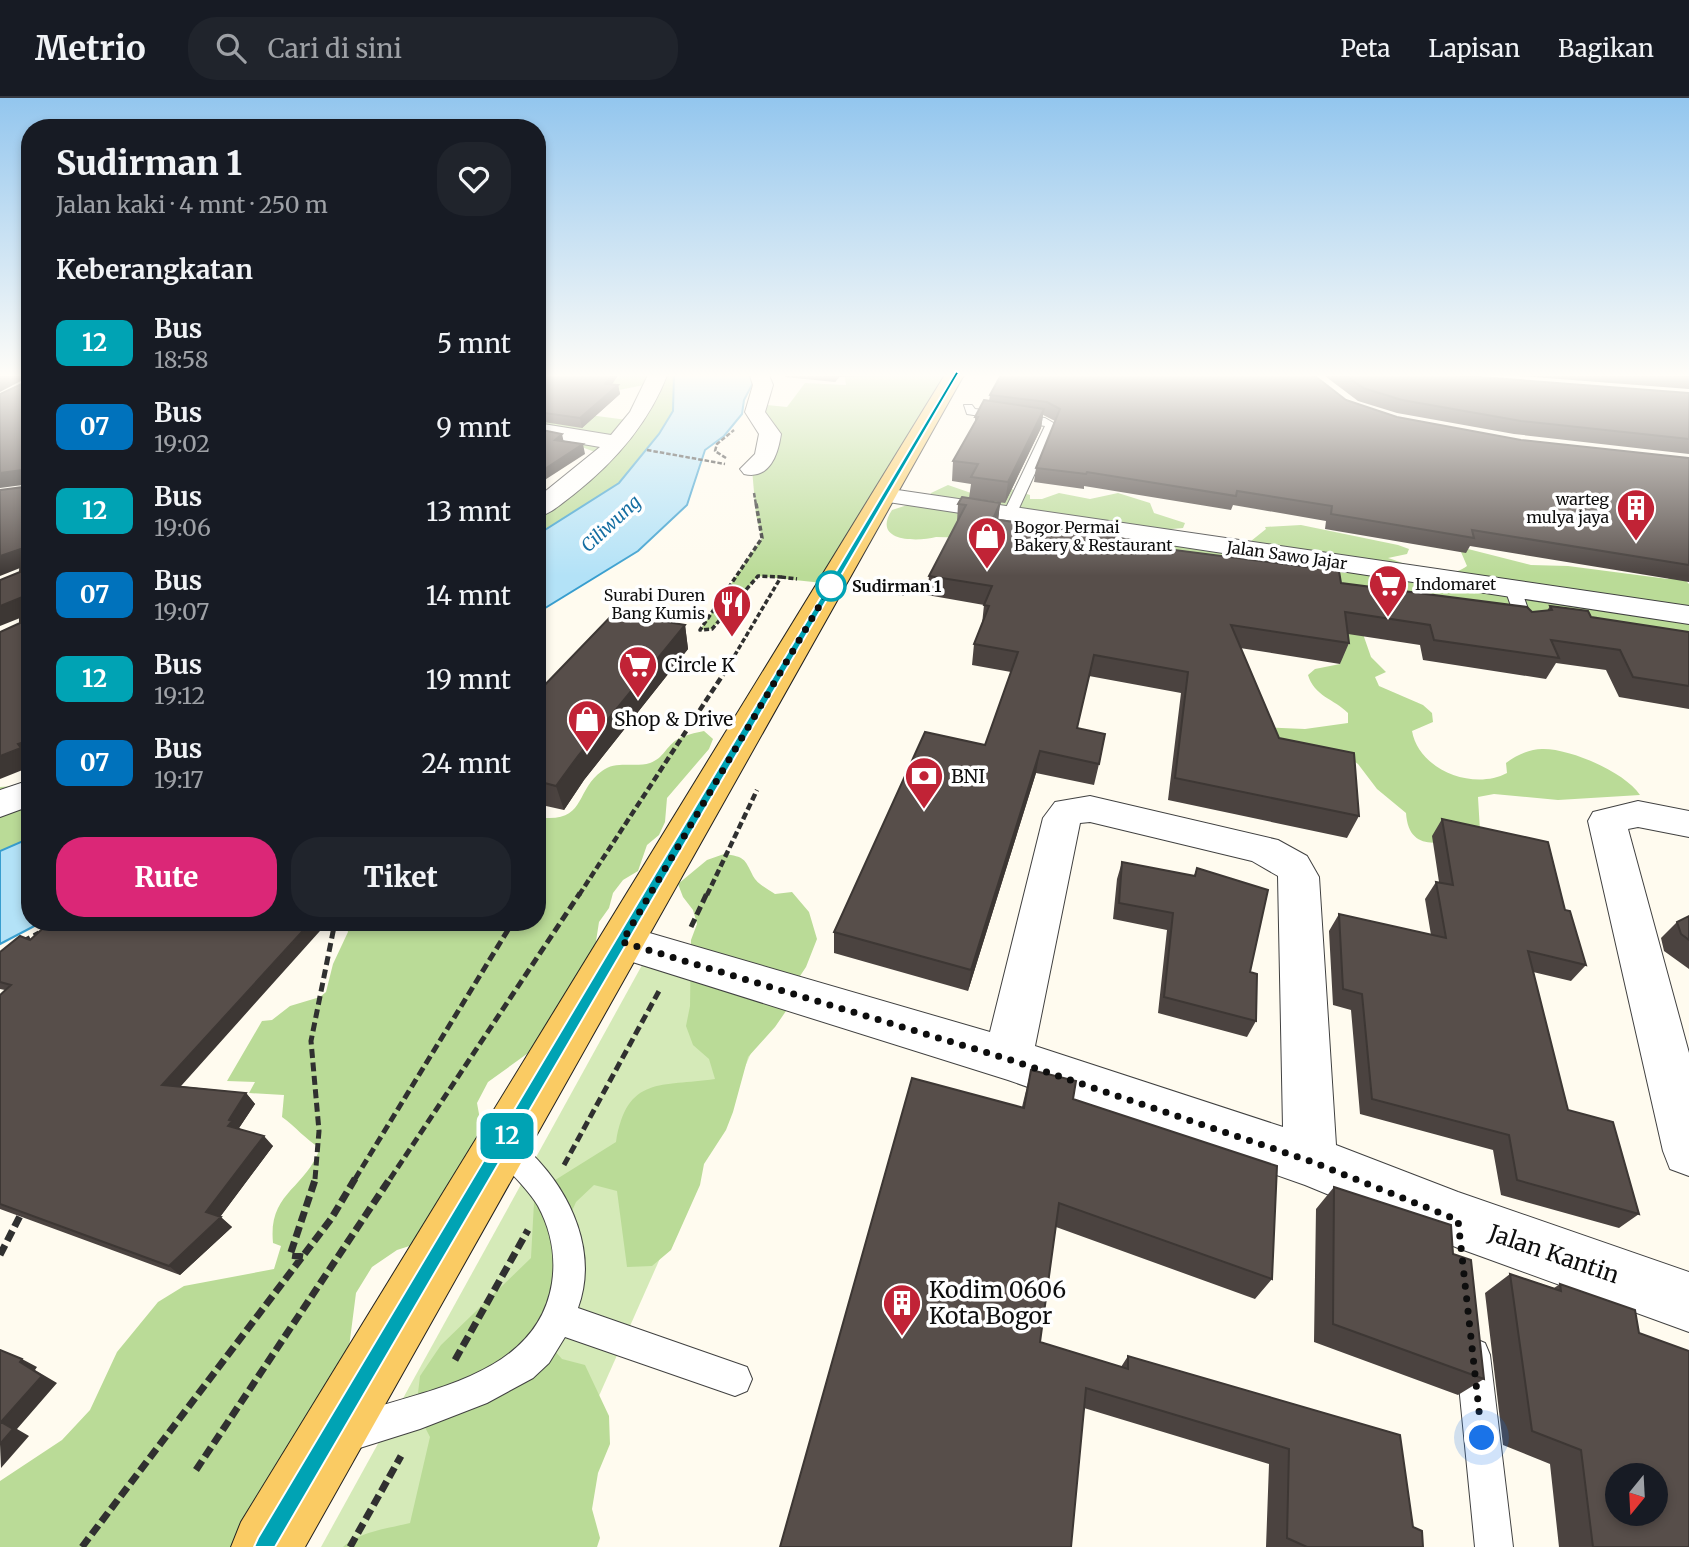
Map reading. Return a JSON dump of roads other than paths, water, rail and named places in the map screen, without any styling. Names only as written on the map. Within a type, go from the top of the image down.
[{"type":"main road","points":[[266,1547],[884,495],[924,441]]},
{"type":"street","points":[[546,503],[600,463],[616,443],[603,441]]},
{"type":"street","points":[[745,468],[766,456],[769,441]]},
{"type":"street","name":"Jalan Sawo Jajar","points":[[884,495],[1689,615]]},
{"type":"street","points":[[0,804],[21,796]]},
{"type":"street","points":[[1008,1059],[1062,818],[1068,811],[1090,809],[1264,850],[1293,866],[1299,877],[1310,1161]]},
{"type":"street","points":[[1689,824],[1638,814],[1607,821],[1689,1151]]},
{"type":"street","name":"Jalan Kantin","points":[[622,942],[1008,1059],[1310,1161],[1461,1241],[1689,1302]]},
{"type":"lane","points":[[1010,514],[1044,441]]},
{"type":"lane","points":[[1513,589],[1526,626]]},
{"type":"lane","points":[[330,1438],[427,1410],[506,1375],[537,1352],[558,1318],[570,1282],[569,1243],[548,1195],[503,1144]]},
{"type":"lane","points":[[558,1318],[735,1379]]},
{"type":"lane","points":[[1470,1329],[1493,1547]]},
{"type":"water","name":"Ciliwung","points":[[654,441],[718,441],[705,450],[687,505],[638,551],[546,607],[546,529],[619,483]]},
{"type":"water","points":[[21,842],[21,931],[25,931],[0,944],[0,851]]},
{"type":"place","name":"warteg mulya jaya","points":[[1636,542]]},
{"type":"place","name":"Bogor Permai Bakery & Restaurant","points":[[987,570]]},
{"type":"place","name":"Sudirman 1","points":[[831,586]]},
{"type":"place","name":"Indomaret","points":[[1388,618]]},
{"type":"place","name":"Surabi Duren Bang Kumis","points":[[732,638]]},
{"type":"place","name":"Circle K","points":[[638,699]]},
{"type":"place","name":"Shop & Drive","points":[[587,753]]},
{"type":"place","name":"BNI","points":[[924,810]]},
{"type":"place","name":"Kodim 0606 Kota Bogor","points":[[902,1337]]}]
